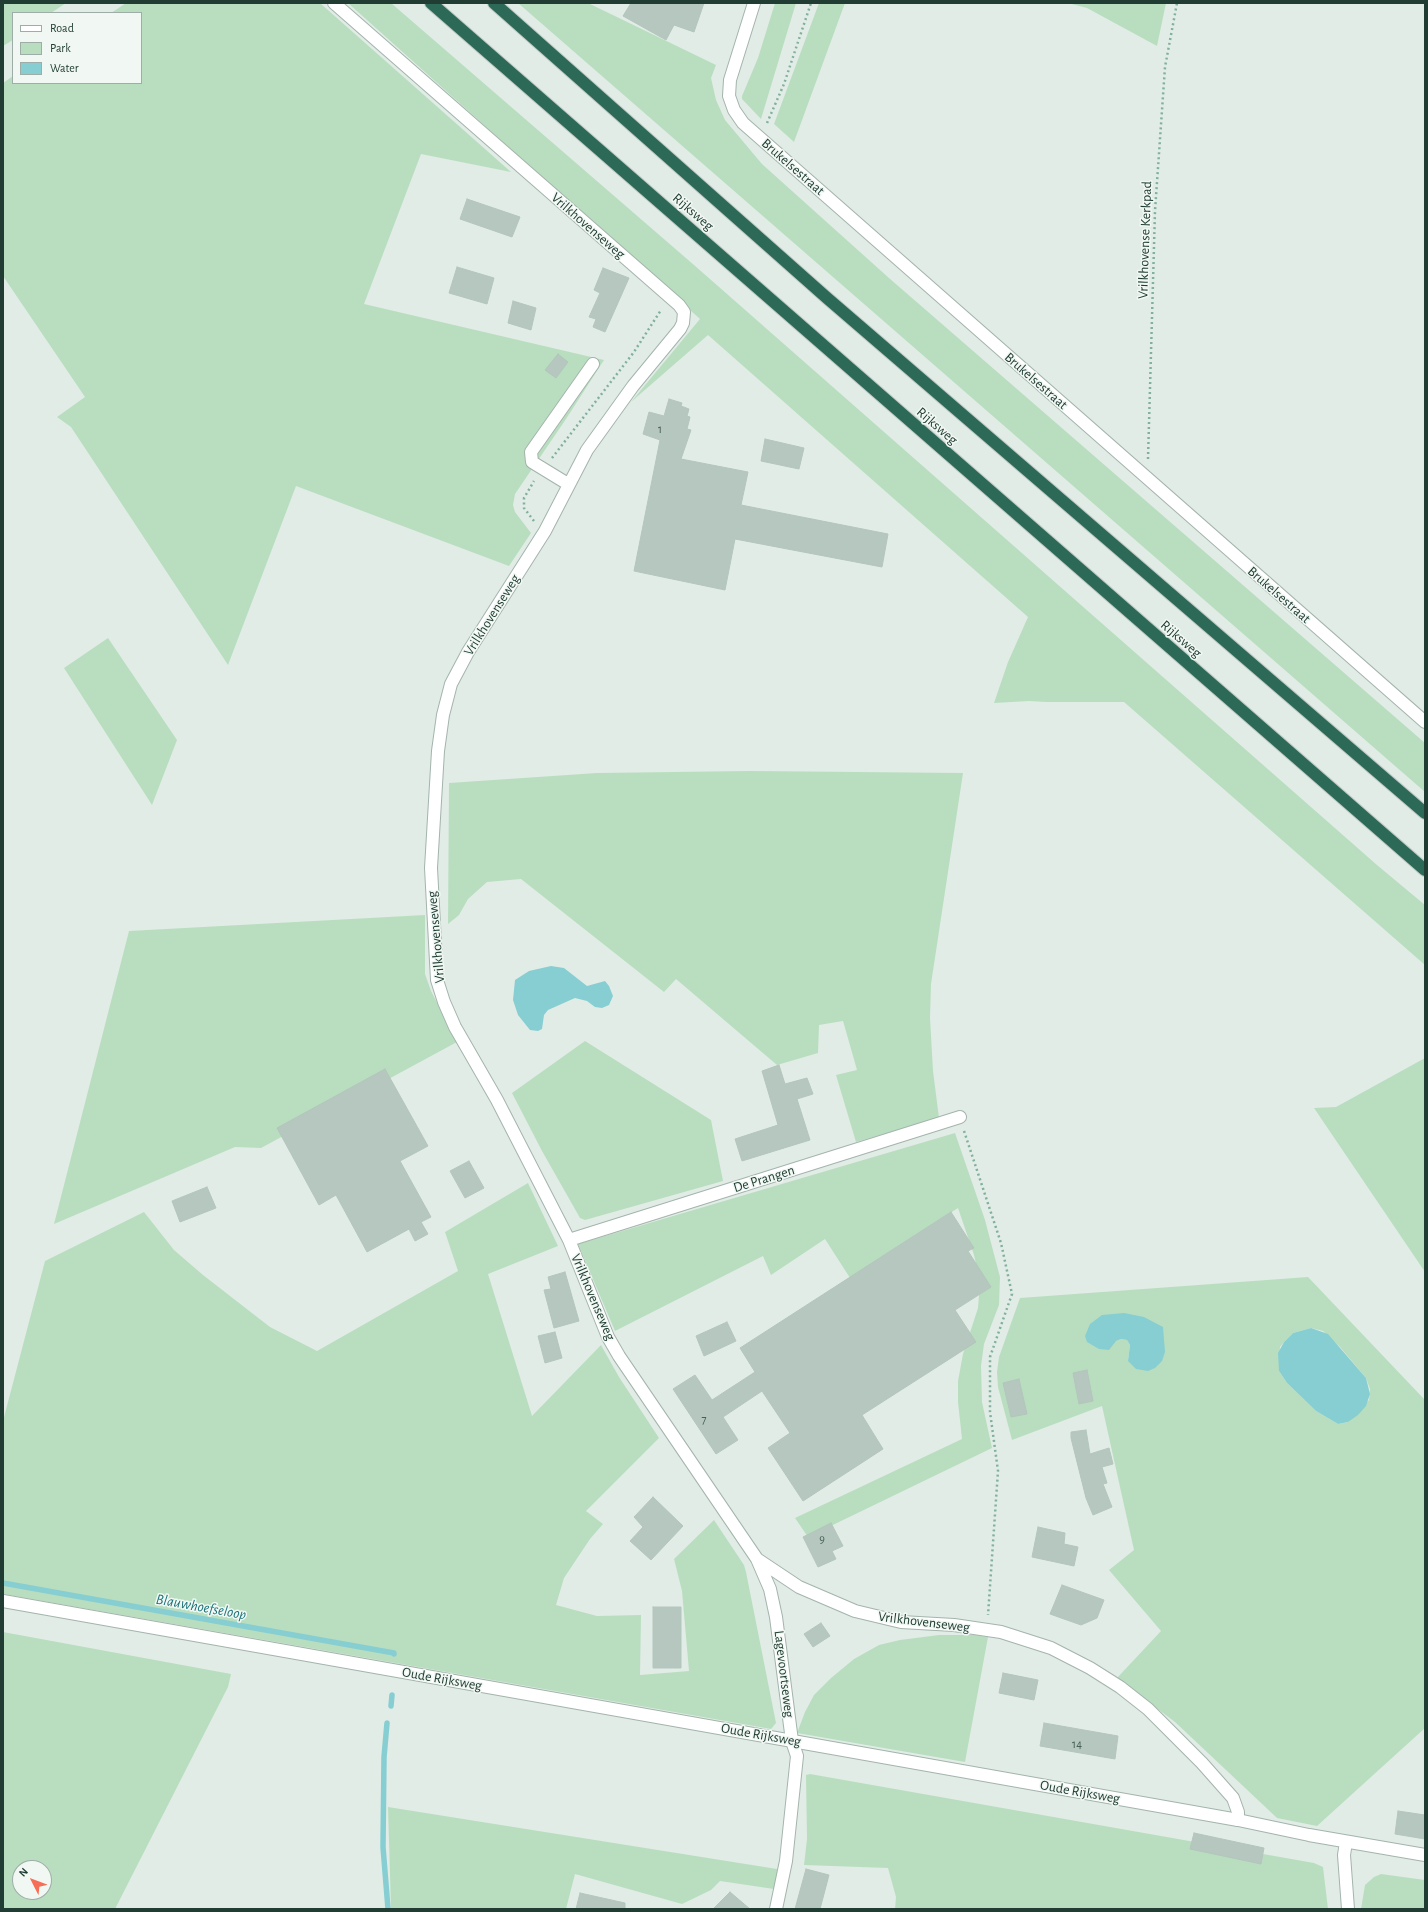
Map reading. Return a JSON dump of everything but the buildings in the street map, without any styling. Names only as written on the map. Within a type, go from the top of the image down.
[{"type":"highway","name":"Rijksweg","points":[[431,3],[1425,870]]},
{"type":"highway","name":"Rijksweg","points":[[494,3],[827,298],[1425,813]]},
{"type":"street","name":"Vrilkhovenseweg","points":[[334,3],[679,305],[684,312],[683,323],[680,329],[654,359],[587,450],[568,484],[545,531],[468,652],[451,684],[443,715],[438,751],[431,868],[437,980],[455,1028],[497,1100],[569,1240],[608,1337],[619,1356],[757,1560],[799,1587],[855,1612],[901,1622],[987,1629],[1019,1636],[1051,1648],[1090,1668],[1120,1687],[1148,1709],[1202,1763],[1233,1798],[1238,1812],[1238,1820]]},
{"type":"street","name":"Brukelsestraat","points":[[754,3],[730,80],[729,96],[734,110],[743,123],[1147,480],[1425,722]]},
{"type":"street","points":[[568,484],[542,470],[532,462],[530,452],[593,364]]},
{"type":"street","name":"De Prangen","points":[[569,1240],[960,1117]]},
{"type":"street","name":"Lagevoortseweg","points":[[757,1560],[770,1589],[776,1617],[792,1741],[797,1756],[786,1861],[776,1909]]},
{"type":"street","name":"Oude Rijksweg","points":[[3,1601],[1238,1820],[1346,1842],[1425,1855]]},
{"type":"street","points":[[1346,1842],[1344,1855],[1348,1909]]},
{"type":"path","points":[[767,123],[784,84],[804,28],[811,3]]},
{"type":"path","name":"Vrilkhovense Kerkpad","points":[[1147,480],[1155,211],[1165,67],[1177,3]]},
{"type":"path","points":[[545,531],[533,520],[524,508],[524,498],[542,470],[634,352],[661,310]]},
{"type":"path","points":[[960,1117],[1001,1243],[1012,1294],[990,1357],[990,1412],[998,1471],[987,1629]]},
{"type":"green space","points":[[3,3],[66,3],[52,12],[12,12],[12,41],[3,46]]},
{"type":"green space","points":[[126,3],[320,3],[511,172],[421,154],[364,304],[604,360],[515,494],[513,505],[515,512],[531,533],[509,566],[296,486],[228,665],[71,427],[57,417],[85,397],[3,276],[3,83],[12,77],[12,84],[142,84],[142,12],[112,12]]},
{"type":"green space","points":[[348,3],[391,3],[694,265],[1377,865],[1425,905],[1425,965],[1124,702],[1029,701],[994,703],[1008,662],[1028,617],[708,335],[631,402],[700,319]]},
{"type":"green space","points":[[518,3],[588,3],[716,65],[711,78],[716,100],[725,120],[762,164],[889,278],[1425,743],[1425,792]]},
{"type":"green space","points":[[775,3],[796,3],[761,119],[742,99],[742,96],[758,58]]},
{"type":"green space","points":[[819,3],[845,3],[794,142],[774,124]]},
{"type":"green space","points":[[1068,3],[1166,3],[1157,46],[1087,8]]},
{"type":"green space","points":[[108,638],[177,740],[152,805],[64,668]]},
{"type":"green space","points":[[750,771],[963,773],[931,984],[930,1018],[933,1071],[939,1118],[856,1142],[836,1075],[857,1070],[843,1021],[819,1025],[818,1053],[777,1065],[676,979],[664,992],[521,879],[487,882],[468,899],[459,915],[448,924],[449,783],[597,773]]},
{"type":"green space","points":[[425,915],[425,974],[431,991],[457,1042],[261,1148],[235,1147],[54,1224],[129,931]]},
{"type":"green space","points":[[585,1041],[711,1120],[723,1181],[585,1220],[580,1218],[542,1151],[512,1093]]},
{"type":"green space","points":[[1425,1058],[1425,1272],[1314,1108],[1336,1107]]},
{"type":"green space","points":[[955,1133],[985,1220],[1000,1277],[999,1305],[984,1344],[981,1366],[982,1402],[992,1448],[808,1537],[795,1518],[962,1439],[958,1402],[958,1381],[963,1354],[978,1308],[980,1282],[974,1255],[958,1208],[850,1278],[825,1239],[771,1275],[763,1256],[615,1331],[578,1244]]},
{"type":"green space","points":[[528,1183],[558,1246],[488,1274],[532,1416],[601,1345],[619,1377],[659,1438],[586,1511],[603,1524],[590,1539],[564,1578],[556,1605],[597,1616],[641,1615],[640,1675],[689,1671],[682,1591],[674,1559],[714,1520],[744,1565],[746,1572],[776,1723],[771,1729],[3,1594],[3,1421],[45,1261],[144,1212],[174,1250],[203,1275],[270,1327],[317,1351],[458,1271],[445,1232]]},
{"type":"green space","points":[[1308,1277],[1425,1400],[1425,1728],[1317,1826],[1277,1818],[1175,1722],[1117,1678],[1161,1631],[1109,1570],[1134,1550],[1102,1406],[1012,1440],[998,1387],[997,1372],[999,1357],[1020,1298]],"holes":[[[1144,1317],[1128,1361],[1130,1345],[1127,1340],[1121,1339],[1116,1341]],[[1311,1328],[1323,1331],[1340,1347],[1366,1378],[1370,1389],[1369,1400],[1348,1422],[1338,1424],[1316,1411],[1287,1383],[1279,1371],[1280,1347],[1293,1333]]]},
{"type":"green space","points":[[3,1632],[231,1674],[228,1687],[115,1909],[3,1909]]},
{"type":"green space","points":[[939,1635],[975,1635],[988,1637],[965,1762],[797,1733],[805,1712],[814,1695],[831,1678],[854,1659],[879,1645],[900,1640]]},
{"type":"green space","points":[[810,1774],[1314,1863],[1323,1867],[1328,1909],[895,1909],[896,1897],[888,1868],[804,1865],[807,1839],[806,1775]]},
{"type":"green space","points":[[388,1807],[777,1869],[777,1876],[774,1889],[720,1881],[711,1890],[682,1904],[575,1874],[566,1909],[391,1909]]},
{"type":"green space","points":[[1381,1874],[1425,1880],[1425,1909],[1361,1909],[1365,1885],[1374,1877]]},
{"type":"water","points":[[551,966],[564,968],[587,986],[605,981],[613,996],[609,1005],[602,1008],[595,1007],[587,1001],[575,998],[548,1010],[544,1015],[542,1029],[538,1031],[530,1030],[518,1015],[513,1000],[515,980],[529,971]]},
{"type":"water","points":[[1124,1313],[1144,1317],[1163,1327],[1165,1352],[1162,1361],[1155,1368],[1148,1371],[1136,1369],[1128,1361],[1130,1345],[1127,1340],[1121,1339],[1116,1341],[1109,1350],[1099,1349],[1087,1342],[1085,1336],[1090,1324],[1102,1315]]},
{"type":"water","points":[[1311,1328],[1328,1334],[1366,1378],[1370,1394],[1366,1406],[1358,1415],[1348,1422],[1338,1424],[1316,1411],[1287,1383],[1279,1371],[1278,1353],[1284,1342],[1293,1333]]},
{"type":"waterway","name":"Blauwhoefseloop","points":[[3,1583],[394,1654]]},
{"type":"waterway","name":"Blauwhoefseloop","points":[[391,1706],[392,1695]]},
{"type":"waterway","name":"Blauwhoefseloop","points":[[387,1723],[384,1757],[383,1847],[388,1909]]}]
